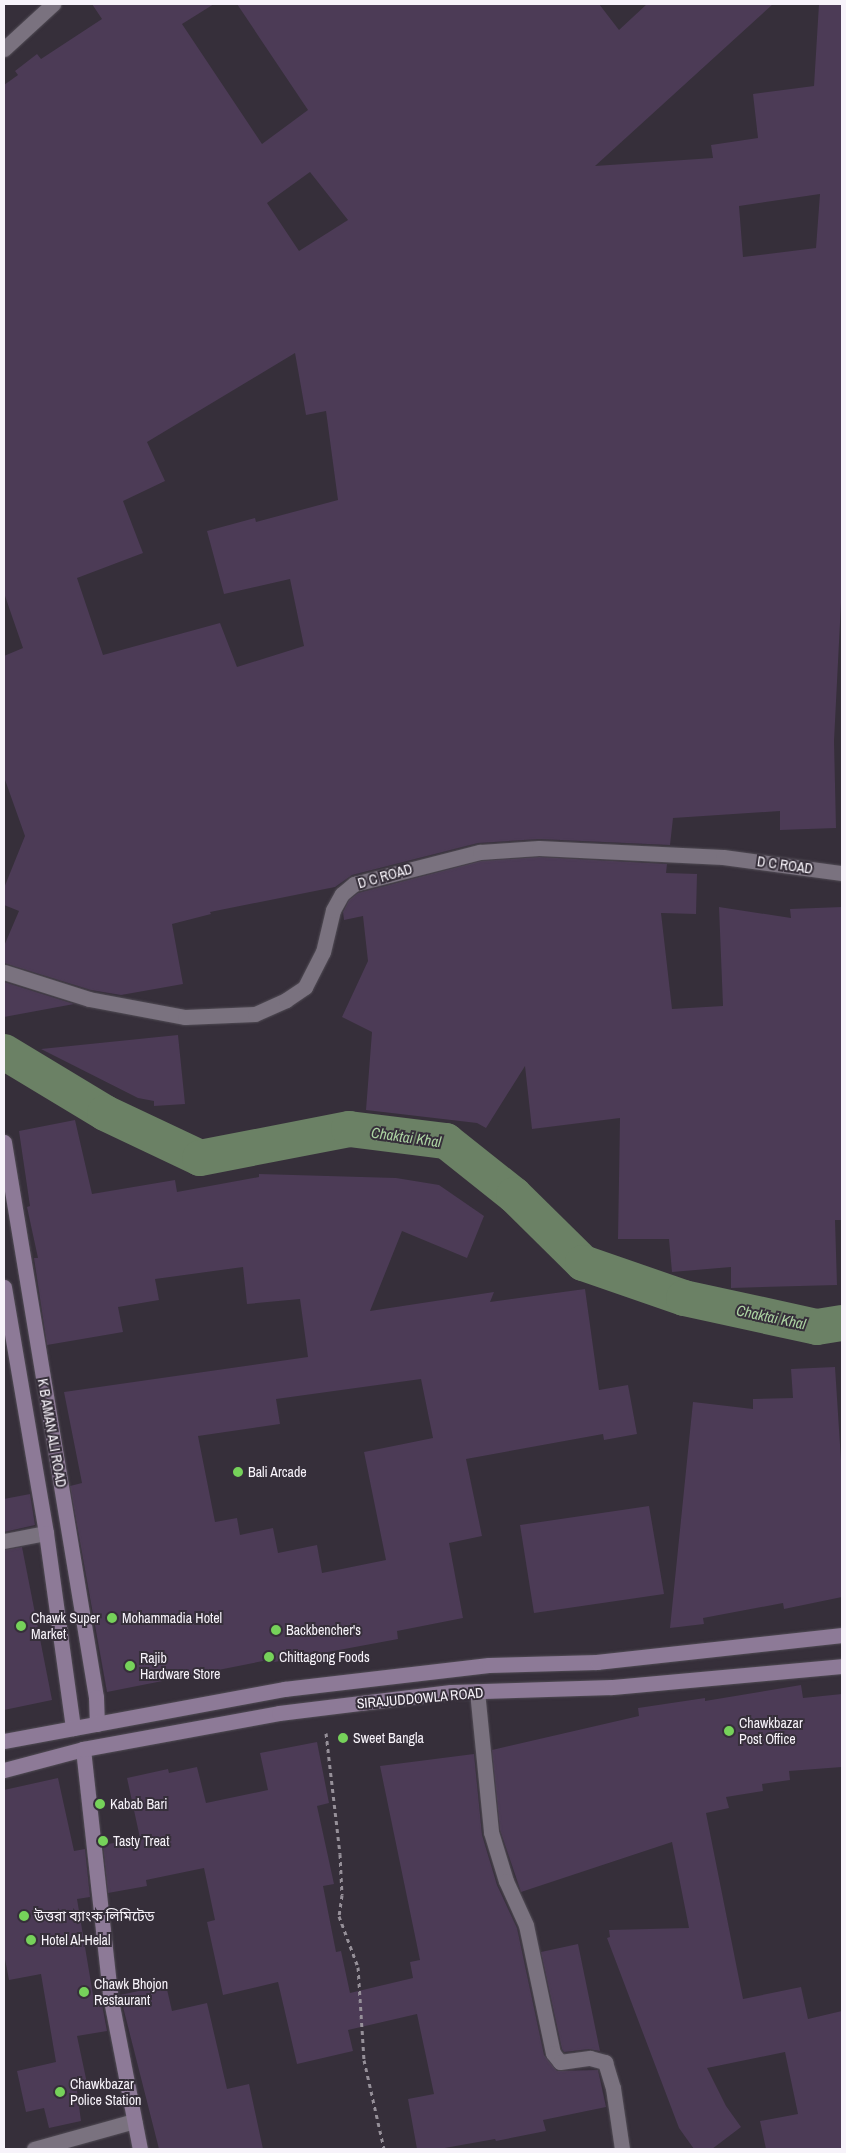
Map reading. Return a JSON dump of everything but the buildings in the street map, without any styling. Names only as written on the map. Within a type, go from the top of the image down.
[{"type":"main road","name":"K B AMAN ALI ROAD","points":[[4,1142],[34,1335],[96,1697],[97,1724]]},
{"type":"main road","name":"K B AMAN ALI ROAD","points":[[4,1287],[46,1533],[74,1728]]},
{"type":"main road","name":"SIRAJUDDOWLA ROAD","points":[[4,1741],[294,1688],[488,1665],[598,1662],[842,1635]]},
{"type":"main road","name":"SIRAJUDDOWLA ROAD","points":[[4,1770],[83,1749],[279,1713],[478,1691],[622,1686],[842,1666]]},
{"type":"main road","points":[[83,1749],[110,1995],[140,2149]]},
{"type":"street","points":[[4,49],[53,4]]},
{"type":"street","name":"D C ROAD","points":[[4,972],[89,999],[185,1017],[255,1014],[286,1000],[304,987],[323,952],[332,910],[342,894],[354,884],[470,854],[539,848],[684,855],[842,873]]},
{"type":"street","points":[[4,1541],[46,1533]]},
{"type":"street","points":[[478,1691],[492,1832],[506,1880],[526,1925],[553,2053],[560,2062],[590,2058],[605,2062],[613,2088],[622,2149]]},
{"type":"street","points":[[34,2149],[134,2120]]},
{"type":"path","points":[[326,1728],[340,1854],[342,1895],[339,1916],[358,1968],[364,2060],[384,2149]]},
{"type":"waterway","name":"Chaktai Khal","points":[[4,1052],[105,1113],[200,1158],[349,1129],[446,1141],[514,1195],[583,1263],[684,1298],[817,1327],[842,1323]]},
{"type":"place","name":"Bali Arcade","points":[[238,1472]]},
{"type":"place","name":"Mohammadia Hotel","points":[[112,1618]]},
{"type":"place","name":"Chawk Super Market","points":[[21,1626]]},
{"type":"place","name":"Backbencher's","points":[[276,1630]]},
{"type":"place","name":"Chittagong Foods","points":[[269,1657]]},
{"type":"place","name":"Rajib Hardware Store","points":[[130,1666]]},
{"type":"place","name":"Chawkbazar Post Office","points":[[729,1731]]},
{"type":"place","name":"Sweet Bangla","points":[[343,1738]]},
{"type":"place","name":"Kabab Bari","points":[[100,1804]]},
{"type":"place","name":"Tasty Treat","points":[[103,1841]]},
{"type":"place","name":"উত্তরা ব্যাংক লিমিটেড","points":[[24,1916]]},
{"type":"place","name":"Hotel Al-Helal","points":[[31,1940]]},
{"type":"place","name":"Chawk Bhojon Restaurant","points":[[84,1992]]},
{"type":"place","name":"Chawkbazar Police Station","points":[[60,2092]]}]
